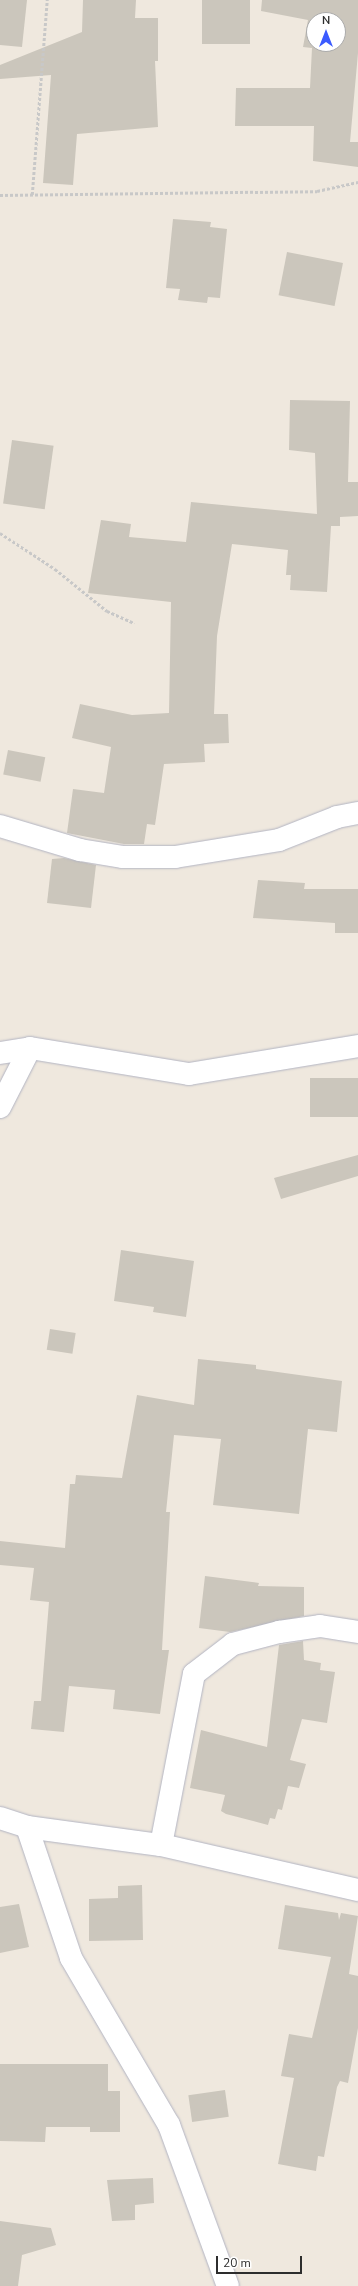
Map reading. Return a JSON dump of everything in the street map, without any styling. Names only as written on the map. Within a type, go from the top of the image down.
[{"type":"street","points":[[0,826],[80,850],[123,857],[175,857],[279,840],[337,817],[358,813]]},
{"type":"street","points":[[0,1053],[30,1048],[189,1074],[358,1046]]},
{"type":"street","points":[[0,1107],[30,1048]]},
{"type":"street","points":[[161,1845],[194,1674],[233,1644],[279,1632],[320,1626],[358,1632]]},
{"type":"street","points":[[0,1818],[27,1827],[161,1845],[358,1890]]},
{"type":"street","points":[[27,1827],[71,1958],[169,2125],[228,2286]]},
{"type":"path","points":[[32,194],[47,0]]},
{"type":"path","points":[[0,194],[317,191],[358,182]]},
{"type":"path","points":[[0,533],[55,569],[107,612],[134,623]]},
{"type":"building","points":[[0,0],[27,0],[22,47],[0,45]]},
{"type":"building","points":[[83,0],[136,0],[135,18],[158,18],[158,61],[155,61],[158,127],[77,134],[73,185],[43,183],[51,75],[0,79],[0,65],[82,32]]},
{"type":"building","points":[[202,0],[250,0],[250,44],[202,44]]},
{"type":"building","points":[[262,0],[358,0],[358,53],[350,142],[358,142],[358,167],[313,161],[314,126],[235,126],[236,88],[310,88],[312,52],[346,52],[346,12],[306,12],[306,20],[261,11]]},
{"type":"building","points":[[306,31],[306,47],[303,47]]},
{"type":"building","points":[[173,219],[211,222],[210,227],[227,229],[220,298],[208,297],[207,303],[178,300],[180,289],[166,288]]},
{"type":"building","points":[[287,252],[343,263],[335,306],[279,295]]},
{"type":"building","points":[[290,400],[350,401],[348,482],[358,482],[358,516],[340,517],[340,526],[331,526],[327,592],[290,590],[291,575],[286,575],[288,550],[232,544],[217,636],[214,714],[228,714],[229,743],[204,744],[205,762],[164,764],[155,825],[147,824],[144,844],[124,844],[67,833],[73,789],[104,793],[111,747],[72,738],[80,704],[132,715],[169,713],[171,602],[88,593],[101,520],[131,524],[129,537],[186,542],[191,502],[317,514],[315,453],[289,450]]},
{"type":"building","points":[[12,440],[54,446],[45,509],[3,503]]},
{"type":"building","points":[[8,750],[45,757],[41,782],[3,775]]},
{"type":"building","points":[[64,858],[96,865],[91,908],[47,903],[52,859]]},
{"type":"building","points":[[258,880],[305,883],[304,889],[358,889],[358,933],[335,933],[335,923],[253,918]]},
{"type":"building","points":[[310,1078],[358,1078],[358,1117],[310,1117]]},
{"type":"building","points":[[358,1155],[358,1176],[281,1199],[274,1178]]},
{"type":"building","points":[[121,1250],[194,1261],[186,1317],[153,1312],[154,1307],[114,1301]]},
{"type":"building","points":[[50,1329],[76,1333],[72,1354],[47,1350]]},
{"type":"building","points":[[198,1359],[256,1365],[256,1369],[342,1381],[337,1432],[308,1429],[299,1514],[213,1505],[221,1439],[174,1435],[166,1512],[170,1512],[162,1650],[169,1650],[160,1714],[113,1709],[115,1690],[69,1686],[64,1732],[31,1729],[34,1701],[41,1701],[49,1602],[30,1600],[34,1568],[0,1565],[0,1541],[65,1548],[70,1484],[75,1484],[76,1475],[122,1478],[137,1395],[194,1405]]},
{"type":"building","points":[[205,1576],[259,1583],[258,1586],[304,1587],[304,1616],[230,1632],[199,1628]]},
{"type":"building","points":[[303,1641],[304,1660],[321,1663],[320,1670],[335,1672],[327,1723],[302,1719],[290,1760],[306,1764],[299,1788],[288,1786],[282,1810],[278,1809],[275,1819],[270,1818],[268,1825],[226,1814],[221,1811],[225,1795],[190,1788],[201,1730],[267,1747],[279,1645]]},
{"type":"building","points":[[142,1885],[143,1940],[89,1941],[89,1899],[118,1898],[118,1886]]},
{"type":"building","points":[[19,1904],[29,1947],[0,1953],[0,1907]]},
{"type":"building","points":[[285,1905],[338,1913],[339,1920],[341,1913],[358,1916],[349,1974],[358,1976],[358,2028],[348,2083],[340,2081],[337,2087],[324,2157],[318,2156],[316,2171],[278,2164],[294,2078],[281,2076],[289,2034],[312,2038],[331,1957],[278,1949]]},
{"type":"building","points":[[0,2064],[108,2064],[108,2091],[120,2091],[120,2132],[90,2132],[90,2127],[46,2127],[45,2142],[0,2141]]},
{"type":"building","points":[[225,2090],[229,2117],[192,2122],[188,2095]]},
{"type":"building","points":[[153,2178],[154,2203],[135,2205],[135,2220],[112,2221],[107,2180]]},
{"type":"building","points":[[0,2221],[51,2228],[56,2245],[22,2255],[18,2286],[0,2286]]}]
